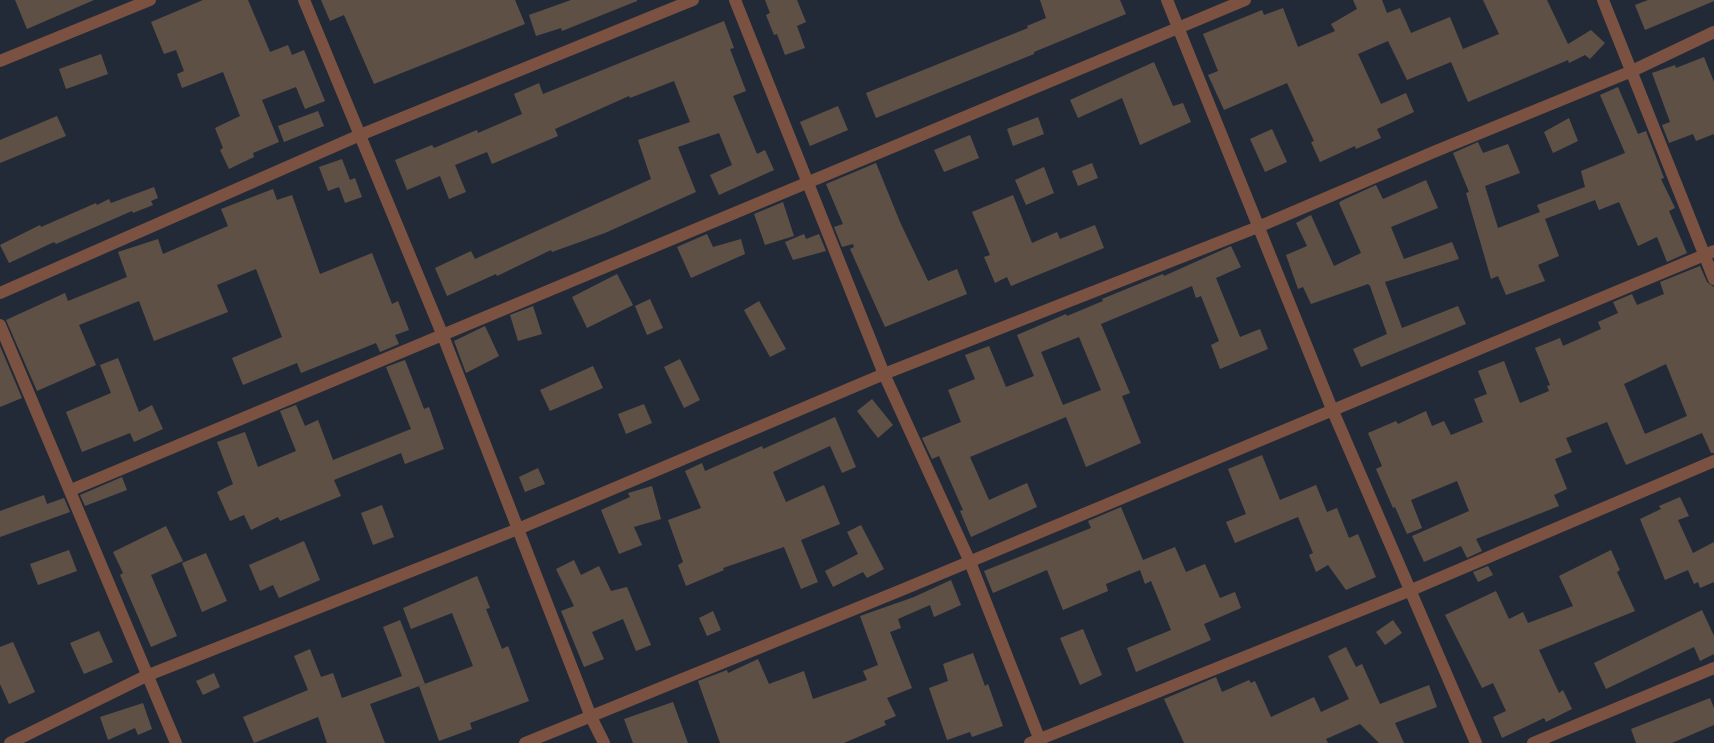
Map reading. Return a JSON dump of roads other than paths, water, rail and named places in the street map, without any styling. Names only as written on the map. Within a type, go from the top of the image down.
[{"type":"street","points":[[0,61],[150,0]]},
{"type":"street","points":[[304,0],[443,336],[591,717],[604,743]]},
{"type":"street","points":[[0,293],[360,136],[693,0]]},
{"type":"street","points":[[735,0],[884,374],[970,562],[1037,742],[1409,591],[1714,461]]},
{"type":"street","points":[[1167,0],[1332,409],[1476,743]]},
{"type":"street","points":[[71,490],[1244,0]]},
{"type":"street","points":[[1603,0],[1709,253],[1714,279]]},
{"type":"street","points":[[10,743],[146,676],[518,529],[884,374],[1258,227],[1436,151],[1632,72],[1714,32]]},
{"type":"street","points":[[525,743],[970,562],[1332,409],[1709,253]]},
{"type":"street","points":[[0,325],[71,490],[146,676],[176,743]]},
{"type":"street","points":[[1533,743],[1714,668]]}]
